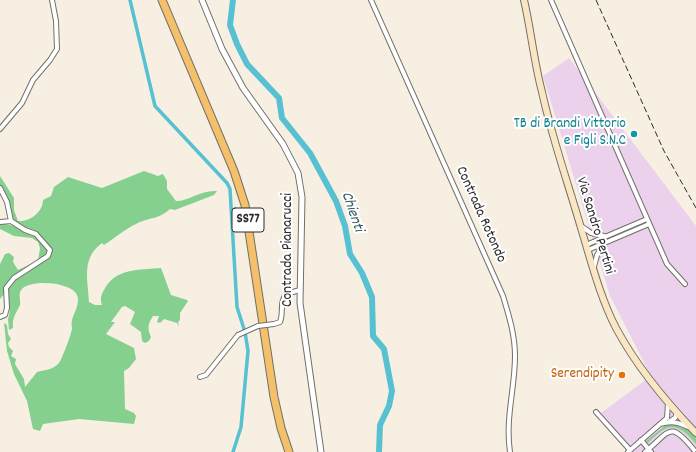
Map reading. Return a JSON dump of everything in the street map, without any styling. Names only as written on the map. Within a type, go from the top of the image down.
[{"type":"highway","name":"SS77","points":[[162,0],[232,165],[244,199],[277,410],[289,452]]},
{"type":"highway","name":"SS77","points":[[167,0],[238,169],[249,204],[278,396],[285,427],[294,452]]},
{"type":"main road","name":"Via Sandro Pertini","points":[[524,0],[542,93],[580,225],[616,327],[629,349],[668,403],[696,434]]},
{"type":"street","points":[[0,129],[22,103],[33,80],[57,49],[56,21],[52,0]]},
{"type":"street","name":"Contrada Pianarucci","points":[[202,0],[222,49],[243,88],[283,144],[298,173],[302,197],[300,290],[301,314],[321,452]]},
{"type":"street","name":"Contrada Rotondo","points":[[371,0],[503,296],[510,316],[515,356],[508,416],[510,452]]},
{"type":"street","points":[[551,0],[667,264],[685,284]]},
{"type":"street","points":[[0,188],[7,202],[11,221]]},
{"type":"street","points":[[587,247],[623,228],[647,219]]},
{"type":"street","points":[[0,222],[11,221],[24,230],[41,237],[49,246],[50,253],[14,278],[6,288],[7,308],[5,315],[0,317]]},
{"type":"street","points":[[587,247],[626,234],[649,224]]},
{"type":"street","points":[[580,225],[595,235],[606,236]]},
{"type":"street","points":[[623,228],[626,234]]},
{"type":"street","points":[[595,271],[594,264],[597,254],[607,241]]},
{"type":"street","points":[[200,377],[206,375],[238,335],[258,326],[280,322],[282,317],[281,303],[286,294],[300,290]]},
{"type":"street","points":[[667,418],[668,403]]},
{"type":"street","points":[[596,412],[629,451],[667,418],[677,413]]},
{"type":"street","points":[[670,422],[675,418],[677,413]]},
{"type":"street","points":[[660,424],[670,422],[681,423],[690,427]]},
{"type":"street","points":[[641,440],[648,451],[668,431],[674,431],[682,435],[694,450]]},
{"type":"shaded area","points":[[569,58],[696,226],[696,452],[634,452],[601,413],[651,376],[610,296],[543,76]]},
{"type":"green space","points":[[144,171],[158,176],[163,174],[167,181],[167,189],[176,201],[181,201],[205,192],[217,191],[214,195],[175,210],[170,209],[166,213],[128,228],[104,245],[102,243],[95,249],[88,262],[87,270],[89,302],[95,305],[102,305],[101,297],[104,290],[114,278],[121,274],[136,270],[161,268],[171,295],[188,301],[180,313],[180,320],[178,322],[179,327],[177,323],[164,319],[160,323],[157,322],[159,316],[153,316],[149,326],[151,337],[149,341],[145,343],[142,341],[141,332],[130,324],[135,312],[125,306],[122,307],[111,322],[115,322],[106,334],[134,348],[136,359],[129,368],[124,371],[125,409],[134,413],[136,416],[134,424],[79,419],[43,424],[40,431],[33,429],[27,401],[14,374],[7,351],[4,323],[7,325],[8,334],[11,339],[8,343],[9,347],[13,351],[11,356],[16,359],[15,364],[24,379],[25,387],[37,372],[51,368],[59,363],[72,329],[72,321],[78,298],[76,293],[70,289],[56,284],[39,283],[25,287],[20,292],[20,305],[14,318],[13,328],[9,330],[8,319],[10,311],[7,310],[5,293],[0,299],[0,264],[5,254],[9,253],[14,257],[13,262],[18,270],[38,261],[40,248],[38,242],[32,238],[14,236],[0,229],[0,223],[15,226],[8,198],[0,186],[0,176],[14,198],[14,210],[18,221],[23,221],[35,215],[41,208],[43,200],[51,196],[54,187],[68,177],[102,188]]},
{"type":"green space","points":[[667,424],[683,427],[689,431],[696,436],[696,444],[683,431],[672,427],[661,431],[648,443],[646,441]]},
{"type":"waterway","points":[[130,0],[155,106],[227,183],[230,189],[237,307],[245,332],[248,351],[241,427],[233,452]]},
{"type":"waterway","name":"Chienti","points":[[233,0],[230,25],[237,44],[247,64],[279,98],[282,118],[310,153],[336,201],[345,226],[350,254],[362,273],[372,297],[373,336],[384,349],[392,391],[389,406],[380,425],[379,452]]},
{"type":"railway","points":[[596,0],[664,151],[696,208]]},
{"type":"place","name":"TB di Brandi Vittorio e Figli S.N.C","points":[[634,134]]},
{"type":"place","name":"Serendipity","points":[[622,375]]}]
